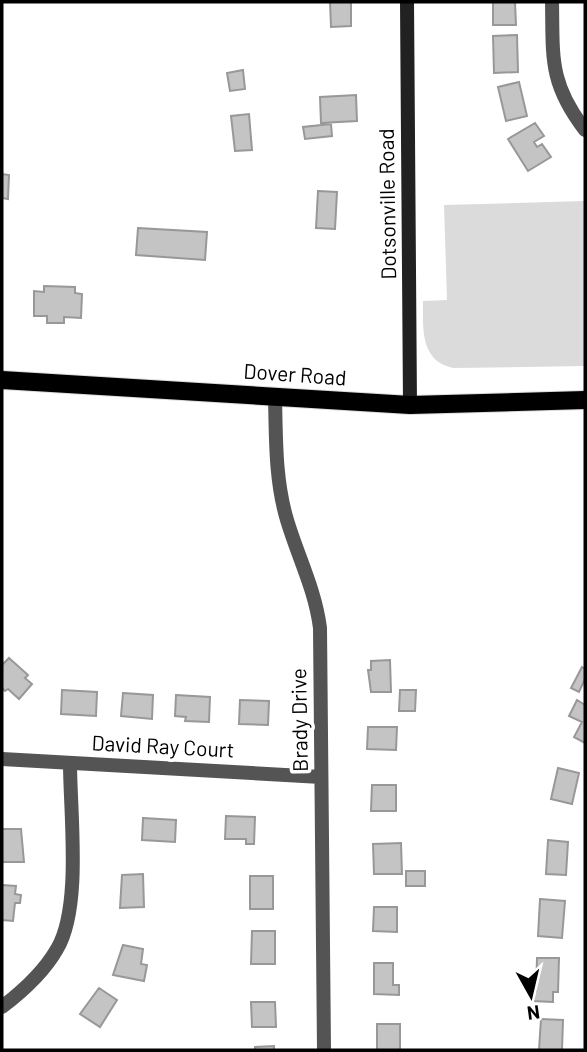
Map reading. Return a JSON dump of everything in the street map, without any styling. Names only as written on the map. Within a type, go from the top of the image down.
[{"type":"main road","name":"Dotsonville Road","points":[[407,2],[410,405]]},
{"type":"main road","name":"Dover Road","points":[[2,380],[410,405],[585,400]]},
{"type":"street","points":[[552,2],[553,56],[557,83],[585,130]]},
{"type":"street","name":"Brady Drive","points":[[275,396],[280,488],[290,528],[313,588],[319,617],[324,1050]]},
{"type":"street","name":"David Ray Court","points":[[2,759],[321,777]]},
{"type":"street","points":[[2,1007],[42,969],[58,948],[65,930],[72,893],[70,763]]},
{"type":"shaded area","points":[[585,201],[585,366],[453,368],[434,359],[424,333],[423,301],[447,300],[444,205]]},
{"type":"building","points":[[330,2],[351,2],[351,26],[331,27]]},
{"type":"building","points":[[493,2],[515,2],[516,25],[493,25]]},
{"type":"building","points":[[517,35],[518,72],[494,73],[493,36]]},
{"type":"building","points":[[243,70],[245,89],[230,91],[227,73]]},
{"type":"building","points":[[519,82],[527,116],[506,121],[498,87]]},
{"type":"building","points":[[356,95],[357,121],[321,123],[320,97]]},
{"type":"building","points":[[249,114],[252,150],[235,151],[231,116]]},
{"type":"building","points":[[535,123],[544,136],[534,142],[537,147],[542,144],[551,157],[528,171],[508,139]]},
{"type":"building","points":[[331,124],[332,136],[305,139],[303,127]]},
{"type":"building","points":[[2,174],[9,175],[8,199],[2,198]]},
{"type":"building","points":[[318,191],[337,192],[335,229],[316,228]]},
{"type":"building","points":[[138,228],[207,232],[205,260],[136,255]]},
{"type":"building","points":[[44,286],[75,287],[75,293],[82,294],[81,318],[64,317],[64,323],[47,323],[47,316],[34,316],[34,291],[44,292]]},
{"type":"building","points":[[9,658],[28,675],[25,678],[32,684],[19,699],[8,689],[5,691],[2,688],[2,665]]},
{"type":"building","points":[[390,660],[391,692],[371,692],[368,670],[371,670],[371,661]]},
{"type":"building","points":[[582,667],[585,669],[585,679],[579,692],[571,688]]},
{"type":"building","points":[[62,690],[97,692],[96,716],[61,714]]},
{"type":"building","points":[[400,690],[416,690],[415,711],[399,711]]},
{"type":"building","points":[[123,693],[153,695],[152,719],[121,716]]},
{"type":"building","points":[[176,695],[210,697],[209,722],[185,721],[186,717],[175,716]]},
{"type":"building","points":[[240,700],[269,701],[268,725],[239,724]]},
{"type":"building","points":[[577,700],[585,705],[585,743],[574,737],[582,722],[569,716]]},
{"type":"building","points":[[368,727],[397,727],[396,750],[367,749]]},
{"type":"building","points":[[558,768],[579,773],[572,804],[551,799]]},
{"type":"building","points":[[372,785],[396,785],[396,811],[371,811]]},
{"type":"building","points":[[226,816],[255,817],[254,844],[246,844],[246,839],[225,839]]},
{"type":"building","points":[[143,818],[176,820],[175,842],[142,840]]},
{"type":"building","points":[[2,829],[21,829],[24,862],[2,862]]},
{"type":"building","points":[[548,840],[568,842],[566,875],[546,874]]},
{"type":"building","points":[[401,843],[402,874],[374,874],[373,844]]},
{"type":"building","points":[[406,871],[425,871],[425,886],[406,886]]},
{"type":"building","points":[[143,874],[144,907],[120,908],[122,875]]},
{"type":"building","points":[[250,876],[273,876],[273,909],[250,909]]},
{"type":"building","points":[[2,885],[16,886],[15,894],[21,895],[20,903],[15,903],[13,921],[2,920]]},
{"type":"building","points":[[540,899],[565,901],[562,938],[538,936]]},
{"type":"building","points":[[374,907],[397,907],[397,932],[373,931]]},
{"type":"building","points":[[252,931],[275,931],[275,964],[251,964]]},
{"type":"building","points":[[123,945],[143,949],[141,964],[147,965],[144,981],[113,975]]},
{"type":"building","points":[[537,958],[559,958],[558,992],[553,992],[553,1002],[531,1001],[531,991],[536,991]]},
{"type":"building","points":[[374,963],[393,963],[393,985],[399,985],[399,995],[374,994]]},
{"type":"building","points":[[99,988],[117,1000],[100,1027],[80,1014]]},
{"type":"building","points":[[251,1002],[275,1002],[276,1027],[252,1027]]},
{"type":"building","points":[[541,1019],[563,1020],[562,1050],[539,1050]]},
{"type":"building","points":[[377,1024],[400,1024],[400,1050],[377,1050]]},
{"type":"building","points":[[274,1046],[274,1050],[255,1050],[255,1047]]}]
